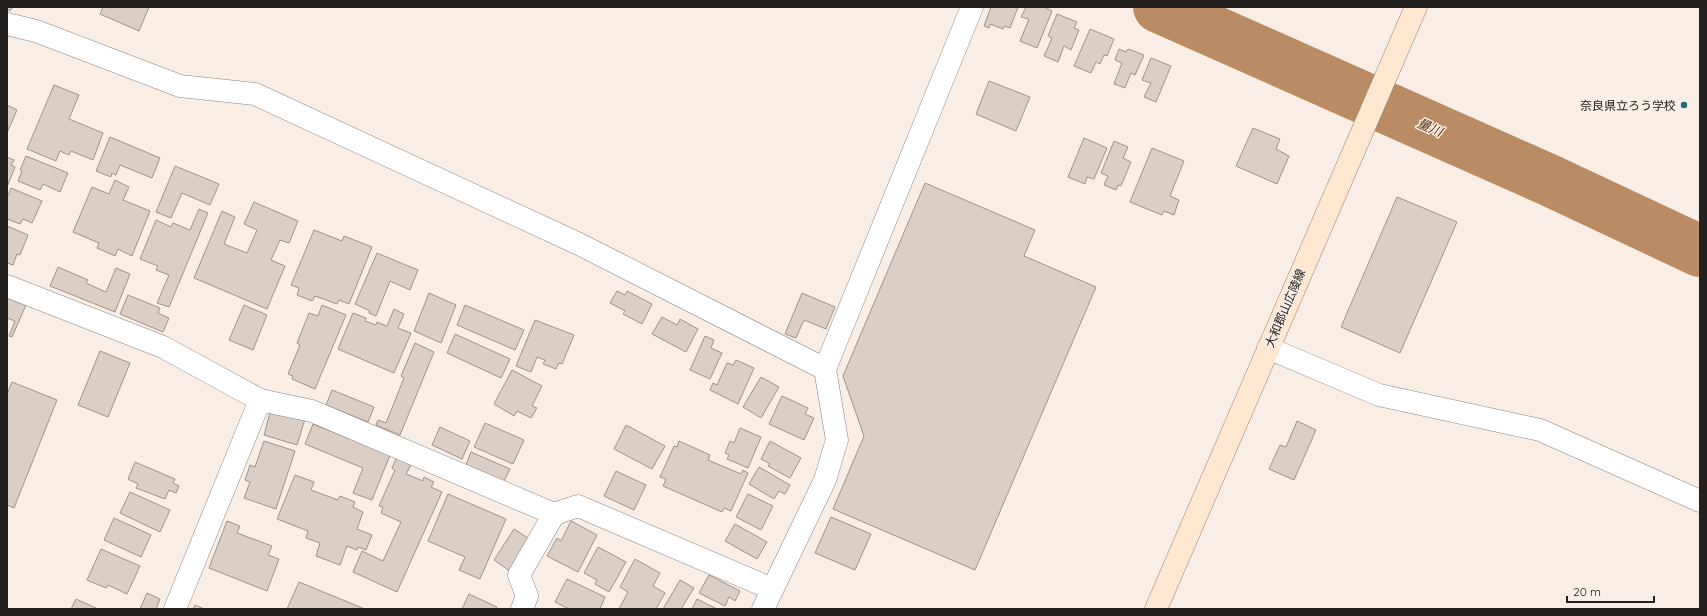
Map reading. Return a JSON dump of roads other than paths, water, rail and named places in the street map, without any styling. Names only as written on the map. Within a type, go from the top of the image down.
[{"type":"main road","name":"大和郡山広陵線","points":[[1156,609],[1362,128],[1416,7]]},
{"type":"street","points":[[763,609],[825,480],[836,440],[824,369],[972,7]]},
{"type":"street","points":[[7,24],[36,31],[180,86],[255,94],[579,244],[824,369]]},
{"type":"street","points":[[7,286],[163,347],[260,400],[312,411],[554,514]]},
{"type":"street","points":[[1268,348],[1379,395],[1540,430],[1700,501]]},
{"type":"street","points":[[175,609],[260,400]]},
{"type":"street","points":[[522,609],[527,596],[519,574],[554,514],[578,506],[772,589]]},
{"type":"waterway","name":"量川","points":[[1159,7],[1551,181],[1700,251]]},
{"type":"place","name":"奈良県立ろう学校","points":[[1684,105]]}]
